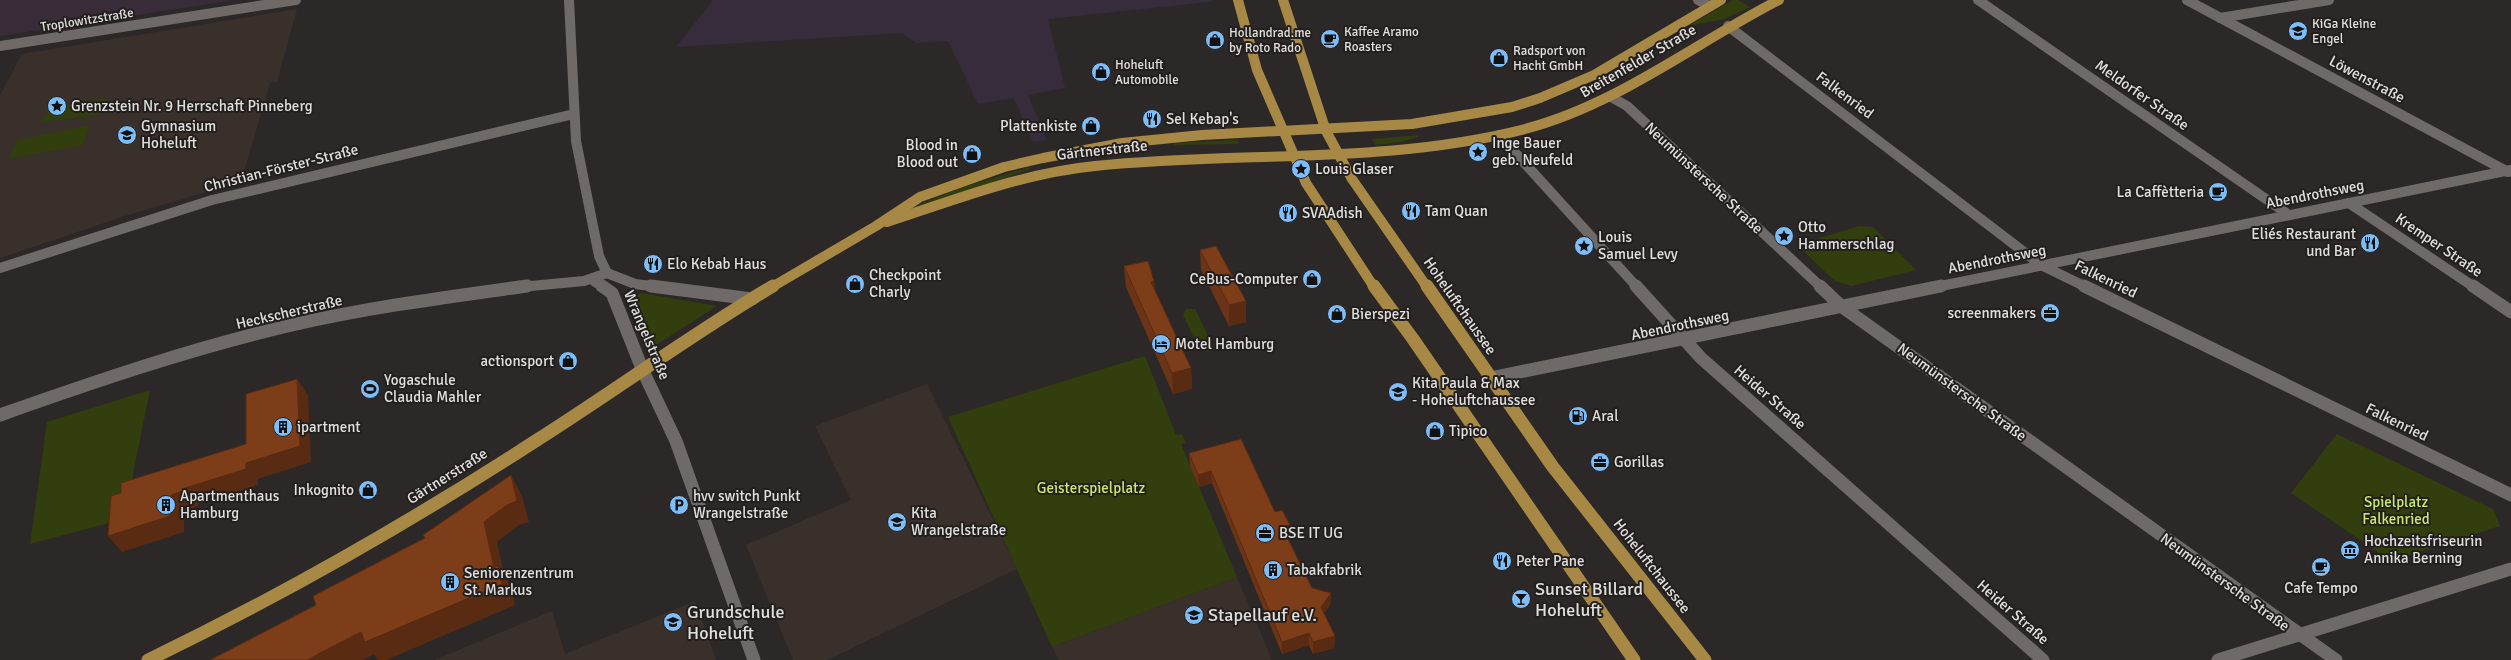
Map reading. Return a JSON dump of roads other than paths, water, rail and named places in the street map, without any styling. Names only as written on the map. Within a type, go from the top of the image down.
[{"type":"main road","points":[[1238,0],[1257,70],[1306,183],[1380,296],[1413,339],[1634,660]]},
{"type":"main road","name":"Hoheluftchaussee","points":[[1282,0],[1326,131],[1354,182],[1553,467],[1705,660]]},
{"type":"main road","name":"Breitenfelder Straße","points":[[1326,131],[1464,117],[1536,101],[1567,89],[1606,68],[1721,0]]},
{"type":"main road","name":"Breitenfelder Straße","points":[[1339,153],[1421,146],[1499,135],[1550,123],[1611,97],[1728,26],[1779,0]]},
{"type":"main road","name":"Gärtnerstraße","points":[[148,660],[292,589],[388,533],[643,371],[752,299],[877,226],[922,196],[968,178],[1048,155],[1139,140],[1326,131]]},
{"type":"main road","name":"Gärtnerstraße","points":[[877,226],[1016,181],[1062,171],[1124,164],[1339,153]]},
{"type":"street","name":"Troplowitzstraße","points":[[0,46],[296,0]]},
{"type":"street","points":[[569,0],[576,141],[599,256],[607,273],[635,284],[752,299]]},
{"type":"street","points":[[1698,0],[1710,6]]},
{"type":"street","name":"Meldorfer Straße","points":[[1978,0],[2289,215]]},
{"type":"street","name":"Löwenstraße","points":[[2187,0],[2509,172]]},
{"type":"street","points":[[2220,18],[2329,0]]},
{"type":"street","name":"Falkenried","points":[[1728,26],[2041,265],[2511,495]]},
{"type":"street","name":"Neumünstersche Straße","points":[[1611,97],[1627,106],[1841,306],[2336,660]]},
{"type":"street","name":"Christian-Förster-Straße","points":[[0,268],[212,200],[574,114]]},
{"type":"street","name":"Heider Straße","points":[[1499,135],[1684,340],[1713,368],[2043,660]]},
{"type":"street","name":"Abendrothsweg","points":[[1490,378],[1684,340],[2041,265],[2509,172]]},
{"type":"street","name":"Kremper Straße","points":[[2349,203],[2511,312]]},
{"type":"street","points":[[594,281],[607,273]]},
{"type":"street","name":"Wrangelstraße","points":[[594,281],[612,293],[643,371],[676,441],[754,660]]},
{"type":"street","name":"Heckscherstraße","points":[[0,415],[110,376],[255,335],[390,305],[562,282],[594,281]]},
{"type":"street","points":[[2218,660],[2511,569]]},
{"type":"place","name":"KiGa Kleine Engel","points":[[2298,31]]},
{"type":"place","name":"Kaffee Aramo Roasters","points":[[1330,39]]},
{"type":"place","name":"Hollandrad.me by Roto Rado","points":[[1215,40]]},
{"type":"place","name":"Radsport von Hacht GmbH","points":[[1499,58]]},
{"type":"place","name":"Hoheluft Automobile","points":[[1101,72]]},
{"type":"place","name":"Grenzstein Nr. 9 Herrschaft Pinneberg","points":[[57,106]]},
{"type":"place","name":"Sel Kebap's","points":[[1152,119]]},
{"type":"place","name":"Plattenkiste","points":[[1091,126]]},
{"type":"place","name":"Gymnasium Hoheluft","points":[[127,135]]},
{"type":"place","name":"Inge Bauer geb. Neufeld","points":[[1478,152]]},
{"type":"place","name":"Blood in Blood out","points":[[972,154]]},
{"type":"place","name":"Louis Glaser","points":[[1301,169]]},
{"type":"place","name":"La Caffètteria","points":[[2218,192]]},
{"type":"place","name":"Tam Quan","points":[[1411,211]]},
{"type":"place","name":"SVAAdish","points":[[1288,213]]},
{"type":"place","name":"Otto Hammerschlag","points":[[1784,236]]},
{"type":"place","name":"Eliés Restaurant und Bar","points":[[2370,243]]},
{"type":"place","name":"Louis Samuel Levy","points":[[1584,246]]},
{"type":"place","name":"Elo Kebab Haus","points":[[653,264]]},
{"type":"place","name":"CeBus-Computer","points":[[1312,279]]},
{"type":"place","name":"Checkpoint Charly","points":[[855,284]]},
{"type":"place","name":"screenmakers","points":[[2050,313]]},
{"type":"place","name":"Bierspezi","points":[[1337,314]]},
{"type":"place","name":"Motel Hamburg","points":[[1161,344]]},
{"type":"place","name":"actionsport","points":[[568,361]]},
{"type":"place","name":"Yogaschule Claudia Mahler","points":[[370,389]]},
{"type":"place","name":"Kita Paula & Max - Hoheluftchaussee","points":[[1398,392]]},
{"type":"place","name":"Aral","points":[[1578,416]]},
{"type":"place","name":"ipartment","points":[[283,427]]},
{"type":"place","name":"Tipico","points":[[1435,431]]},
{"type":"place","name":"Gorillas","points":[[1600,462]]},
{"type":"place","name":"Inkognito","points":[[368,490]]},
{"type":"place","name":"Apartmenthaus Hamburg","points":[[166,505]]},
{"type":"place","name":"hvv switch Punkt Wrangelstraße","points":[[679,505]]},
{"type":"place","name":"Kita Wrangelstraße","points":[[897,522]]},
{"type":"place","name":"BSE IT UG","points":[[1265,533]]},
{"type":"place","name":"Hochzeitsfriseurin Annika Berning","points":[[2350,550]]},
{"type":"place","name":"Peter Pane","points":[[1502,561]]},
{"type":"place","name":"Cafe Tempo","points":[[2321,567]]},
{"type":"place","name":"Tabakfabrik","points":[[1273,570]]},
{"type":"place","name":"Seniorenzentrum St. Markus","points":[[450,582]]},
{"type":"place","name":"Sunset Billard Hoheluft","points":[[1521,599]]},
{"type":"place","name":"Stapellauf e.V.","points":[[1194,615]]},
{"type":"place","name":"Grundschule Hoheluft","points":[[673,622]]},
{"type":"park label","name":"Geisterspielplatz","points":[[1091,488]]},
{"type":"park label","name":"Spielplatz Falkenried","points":[[2396,510]]}]
